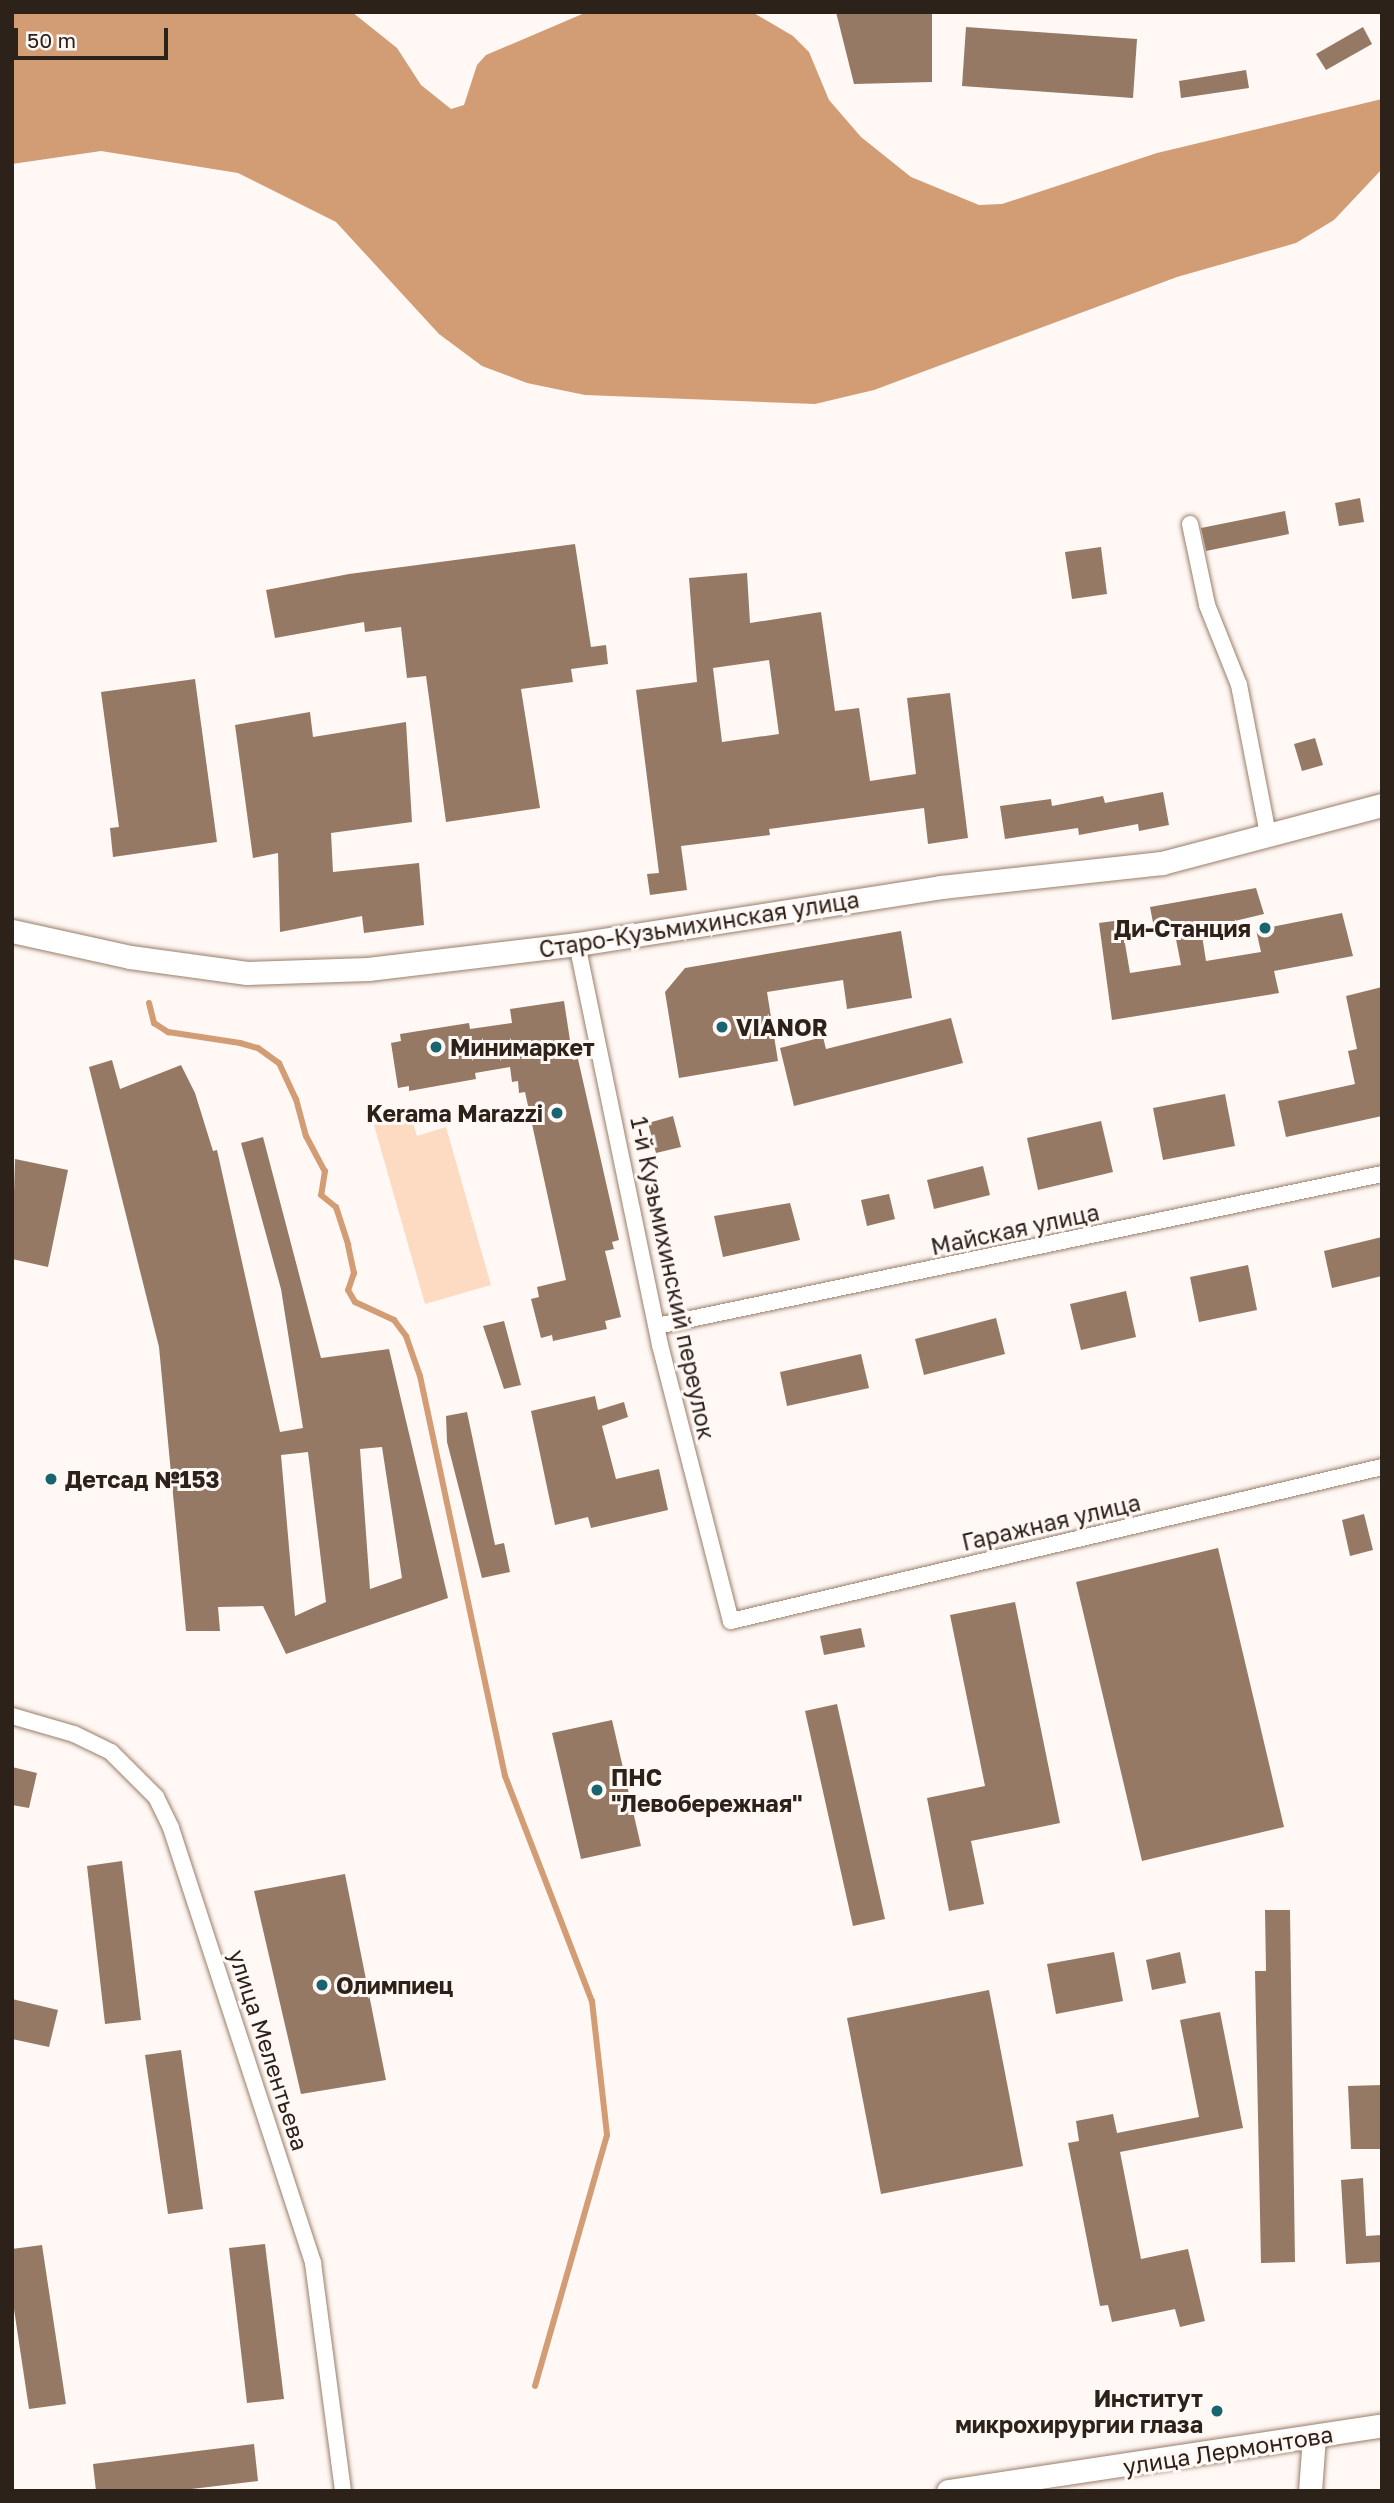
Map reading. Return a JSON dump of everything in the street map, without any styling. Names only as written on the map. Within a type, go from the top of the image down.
[{"type":"main road","name":"Старо-Кузьмихинская улица","points":[[12,931],[130,957],[247,973],[368,969],[577,944],[942,887],[1162,863],[1382,805]]},
{"type":"main road","name":"улица Лермонтова","points":[[948,2491],[1382,2425]]},
{"type":"main road","points":[[1310,2491],[1314,2436]]},
{"type":"street","points":[[1190,524],[1207,605],[1239,685],[1268,834]]},
{"type":"street","name":"1-й Кузьмихинский переулок","points":[[577,944],[657,1326],[706,1536],[732,1621]]},
{"type":"street","name":"Майская улица","points":[[657,1326],[1382,1174]]},
{"type":"street","name":"Гаражная улица","points":[[732,1621],[1382,1467]]},
{"type":"street","name":"улица Мелентьева","points":[[12,1716],[74,1734],[111,1752],[156,1797],[171,1828],[313,2263],[343,2491]]},
{"type":"shaded area","points":[[12,12],[352,12],[397,48],[421,85],[451,109],[464,105],[477,65],[486,55],[587,12],[752,12],[793,36],[809,52],[829,100],[861,137],[911,177],[979,205],[1002,204],[1157,153],[1382,99],[1382,169],[1334,220],[1296,243],[1177,277],[874,390],[815,404],[585,395],[527,383],[482,366],[439,334],[336,222],[238,173],[101,151],[12,164]]},
{"type":"shaded area","points":[[391,1112],[394,1122],[411,1117],[417,1136],[446,1127],[491,1285],[425,1304],[372,1118]]},
{"type":"building","points":[[836,12],[932,12],[932,82],[854,84]]},
{"type":"building","points":[[966,27],[1137,39],[1133,98],[962,86]]},
{"type":"building","points":[[1363,27],[1372,44],[1326,70],[1316,54]]},
{"type":"building","points":[[1246,70],[1249,88],[1181,98],[1179,81]]},
{"type":"building","points":[[1360,498],[1364,522],[1339,526],[1335,503]]},
{"type":"building","points":[[1285,511],[1289,534],[1206,551],[1201,528]]},
{"type":"building","points":[[575,544],[591,647],[606,645],[608,664],[571,669],[573,682],[521,689],[540,808],[446,822],[426,676],[407,678],[401,627],[365,632],[364,622],[275,638],[266,590],[349,574]]},
{"type":"building","points":[[1101,547],[1107,594],[1072,599],[1065,552]]},
{"type":"building","points":[[747,573],[750,623],[821,612],[835,711],[859,708],[870,781],[916,774],[907,698],[950,693],[968,838],[928,844],[924,808],[769,829],[770,835],[681,846],[687,890],[650,895],[647,874],[659,873],[636,690],[697,682],[689,578]],"holes":[[[769,660],[779,734],[722,742],[713,668]]]},
{"type":"building","points":[[195,679],[217,842],[113,857],[110,828],[119,827],[101,692]]},
{"type":"building","points":[[310,712],[313,737],[406,722],[412,822],[331,833],[333,872],[419,863],[424,925],[364,933],[362,916],[280,932],[278,853],[253,858],[235,725]]},
{"type":"building","points":[[1315,738],[1323,765],[1302,771],[1294,744]]},
{"type":"building","points":[[1163,792],[1169,825],[1139,831],[1138,824],[1079,835],[1078,828],[1005,839],[1000,806],[1051,799],[1052,806],[1103,796],[1105,803]]},
{"type":"building","points":[[1256,888],[1264,914],[1201,929],[1206,961],[1261,952],[1256,930],[1342,913],[1353,956],[1274,971],[1279,993],[1112,1020],[1099,923],[1121,920],[1130,973],[1181,965],[1174,929],[1155,933],[1150,907]]},
{"type":"building","points":[[901,931],[912,998],[847,1009],[843,980],[767,992],[778,1061],[679,1078],[665,992],[685,968]]},
{"type":"building","points":[[1382,987],[1382,1116],[1286,1137],[1278,1101],[1355,1084],[1348,1051],[1357,1049],[1346,996]]},
{"type":"building","points":[[564,1001],[573,1060],[578,1059],[619,1240],[612,1242],[614,1249],[605,1251],[621,1317],[605,1321],[607,1329],[553,1341],[552,1335],[541,1338],[531,1299],[539,1297],[537,1287],[566,1280],[525,1092],[519,1093],[518,1081],[512,1082],[510,1067],[475,1073],[476,1079],[409,1091],[409,1086],[398,1088],[391,1043],[401,1041],[400,1034],[469,1023],[470,1029],[512,1023],[510,1009]]},
{"type":"building","points":[[951,1018],[963,1063],[794,1106],[780,1048],[823,1037],[826,1049]]},
{"type":"building","points":[[112,1060],[120,1089],[181,1065],[195,1093],[213,1151],[217,1150],[280,1432],[303,1428],[281,1289],[241,1143],[263,1137],[321,1358],[389,1349],[448,1598],[286,1654],[263,1606],[218,1607],[220,1631],[186,1631],[159,1347],[89,1067]],"holes":[[[382,1447],[402,1578],[370,1589],[360,1449]],[[308,1452],[326,1602],[295,1616],[281,1455]]]},
{"type":"building","points":[[1225,1094],[1235,1146],[1163,1160],[1153,1108]]},
{"type":"building","points":[[673,1116],[681,1147],[656,1153],[648,1123]]},
{"type":"building","points":[[1101,1121],[1113,1172],[1038,1190],[1027,1138]]},
{"type":"building","points":[[15,1159],[68,1170],[48,1267],[12,1259]]},
{"type":"building","points":[[983,1166],[990,1195],[934,1209],[927,1180]]},
{"type":"building","points":[[889,1194],[895,1219],[867,1226],[861,1200]]},
{"type":"building","points":[[790,1203],[800,1240],[723,1257],[714,1216]]},
{"type":"building","points":[[1382,1237],[1382,1276],[1332,1288],[1324,1251]]},
{"type":"building","points":[[1248,1265],[1257,1310],[1199,1322],[1190,1277]]},
{"type":"building","points":[[1126,1291],[1136,1337],[1081,1350],[1070,1304]]},
{"type":"building","points":[[996,1318],[1005,1354],[924,1375],[915,1339]]},
{"type":"building","points":[[504,1321],[521,1385],[504,1389],[483,1326]]},
{"type":"building","points":[[861,1354],[869,1388],[787,1406],[780,1372]]},
{"type":"building","points":[[595,1396],[598,1410],[624,1402],[628,1417],[602,1426],[616,1479],[659,1469],[668,1510],[591,1528],[588,1517],[555,1525],[531,1411]]},
{"type":"building","points":[[467,1412],[495,1545],[504,1543],[510,1572],[482,1578],[447,1442],[446,1416]]},
{"type":"building","points":[[1364,1514],[1373,1550],[1350,1556],[1342,1520]]},
{"type":"building","points":[[1218,1548],[1284,1827],[1142,1861],[1076,1582]]},
{"type":"building","points":[[1015,1602],[1060,1823],[971,1841],[984,1904],[949,1911],[927,1798],[985,1786],[950,1615]]},
{"type":"building","points":[[861,1628],[865,1647],[824,1655],[820,1636]]},
{"type":"building","points":[[837,1704],[885,1919],[853,1926],[805,1711]]},
{"type":"building","name":"ПНС \"Левобережная\"","points":[[612,1720],[641,1846],[581,1859],[552,1733]]},
{"type":"building","points":[[12,1767],[37,1773],[29,1808],[12,1805]]},
{"type":"building","points":[[122,1861],[141,2020],[105,2024],[87,1866]]},
{"type":"building","name":"Олимпиец","points":[[345,1874],[386,2080],[301,2094],[254,1891]]},
{"type":"building","points":[[1265,1910],[1290,1910],[1295,2262],[1261,2263],[1255,1971],[1266,1971]]},
{"type":"building","points":[[1114,1952],[1123,2001],[1056,2014],[1047,1964]]},
{"type":"building","points":[[1180,1952],[1186,1983],[1152,1990],[1146,1960]]},
{"type":"building","points":[[989,1990],[1023,2166],[881,2194],[847,2018]]},
{"type":"building","points":[[12,1999],[58,2010],[49,2047],[12,2039]]},
{"type":"building","points":[[1220,2012],[1243,2128],[1120,2152],[1141,2259],[1188,2249],[1205,2321],[1180,2327],[1175,2309],[1112,2322],[1108,2305],[1100,2306],[1068,2143],[1079,2141],[1076,2121],[1113,2114],[1117,2133],[1199,2117],[1180,2020]]},
{"type":"building","points":[[181,2050],[203,2209],[168,2214],[145,2055]]},
{"type":"building","points":[[1382,2085],[1382,2149],[1351,2149],[1348,2086]]},
{"type":"building","points":[[1363,2178],[1366,2236],[1382,2235],[1382,2262],[1346,2264],[1341,2180]]},
{"type":"building","points":[[265,2244],[284,2399],[247,2403],[229,2248]]},
{"type":"building","points":[[42,2245],[66,2404],[29,2409],[12,2296],[12,2249]]},
{"type":"building","points":[[254,2444],[258,2481],[175,2491],[96,2491],[93,2464]]},
{"type":"waterway","points":[[149,1003],[154,1023],[168,1032],[258,1048],[279,1063],[296,1099],[306,1136],[325,1171],[321,1195],[336,1207],[348,1245],[354,1273],[348,1290],[355,1302],[394,1320],[406,1336],[420,1376],[505,1776],[592,2001],[607,2135],[535,2386]]},
{"type":"place","name":"Ди-Станция","points":[[1265,928]]},
{"type":"place","name":"VIANOR","points":[[722,1027]]},
{"type":"place","name":"Минимаркет","points":[[436,1047]]},
{"type":"place","name":"Kerama Marazzi","points":[[557,1113]]},
{"type":"place","name":"Детсад №153","points":[[51,1479]]},
{"type":"place","name":"ПНС \"Левобережная\"","points":[[597,1790]]},
{"type":"place","name":"Олимпиец","points":[[322,1985]]},
{"type":"place","name":"Институт микрохирургии глаза","points":[[1217,2411]]}]
